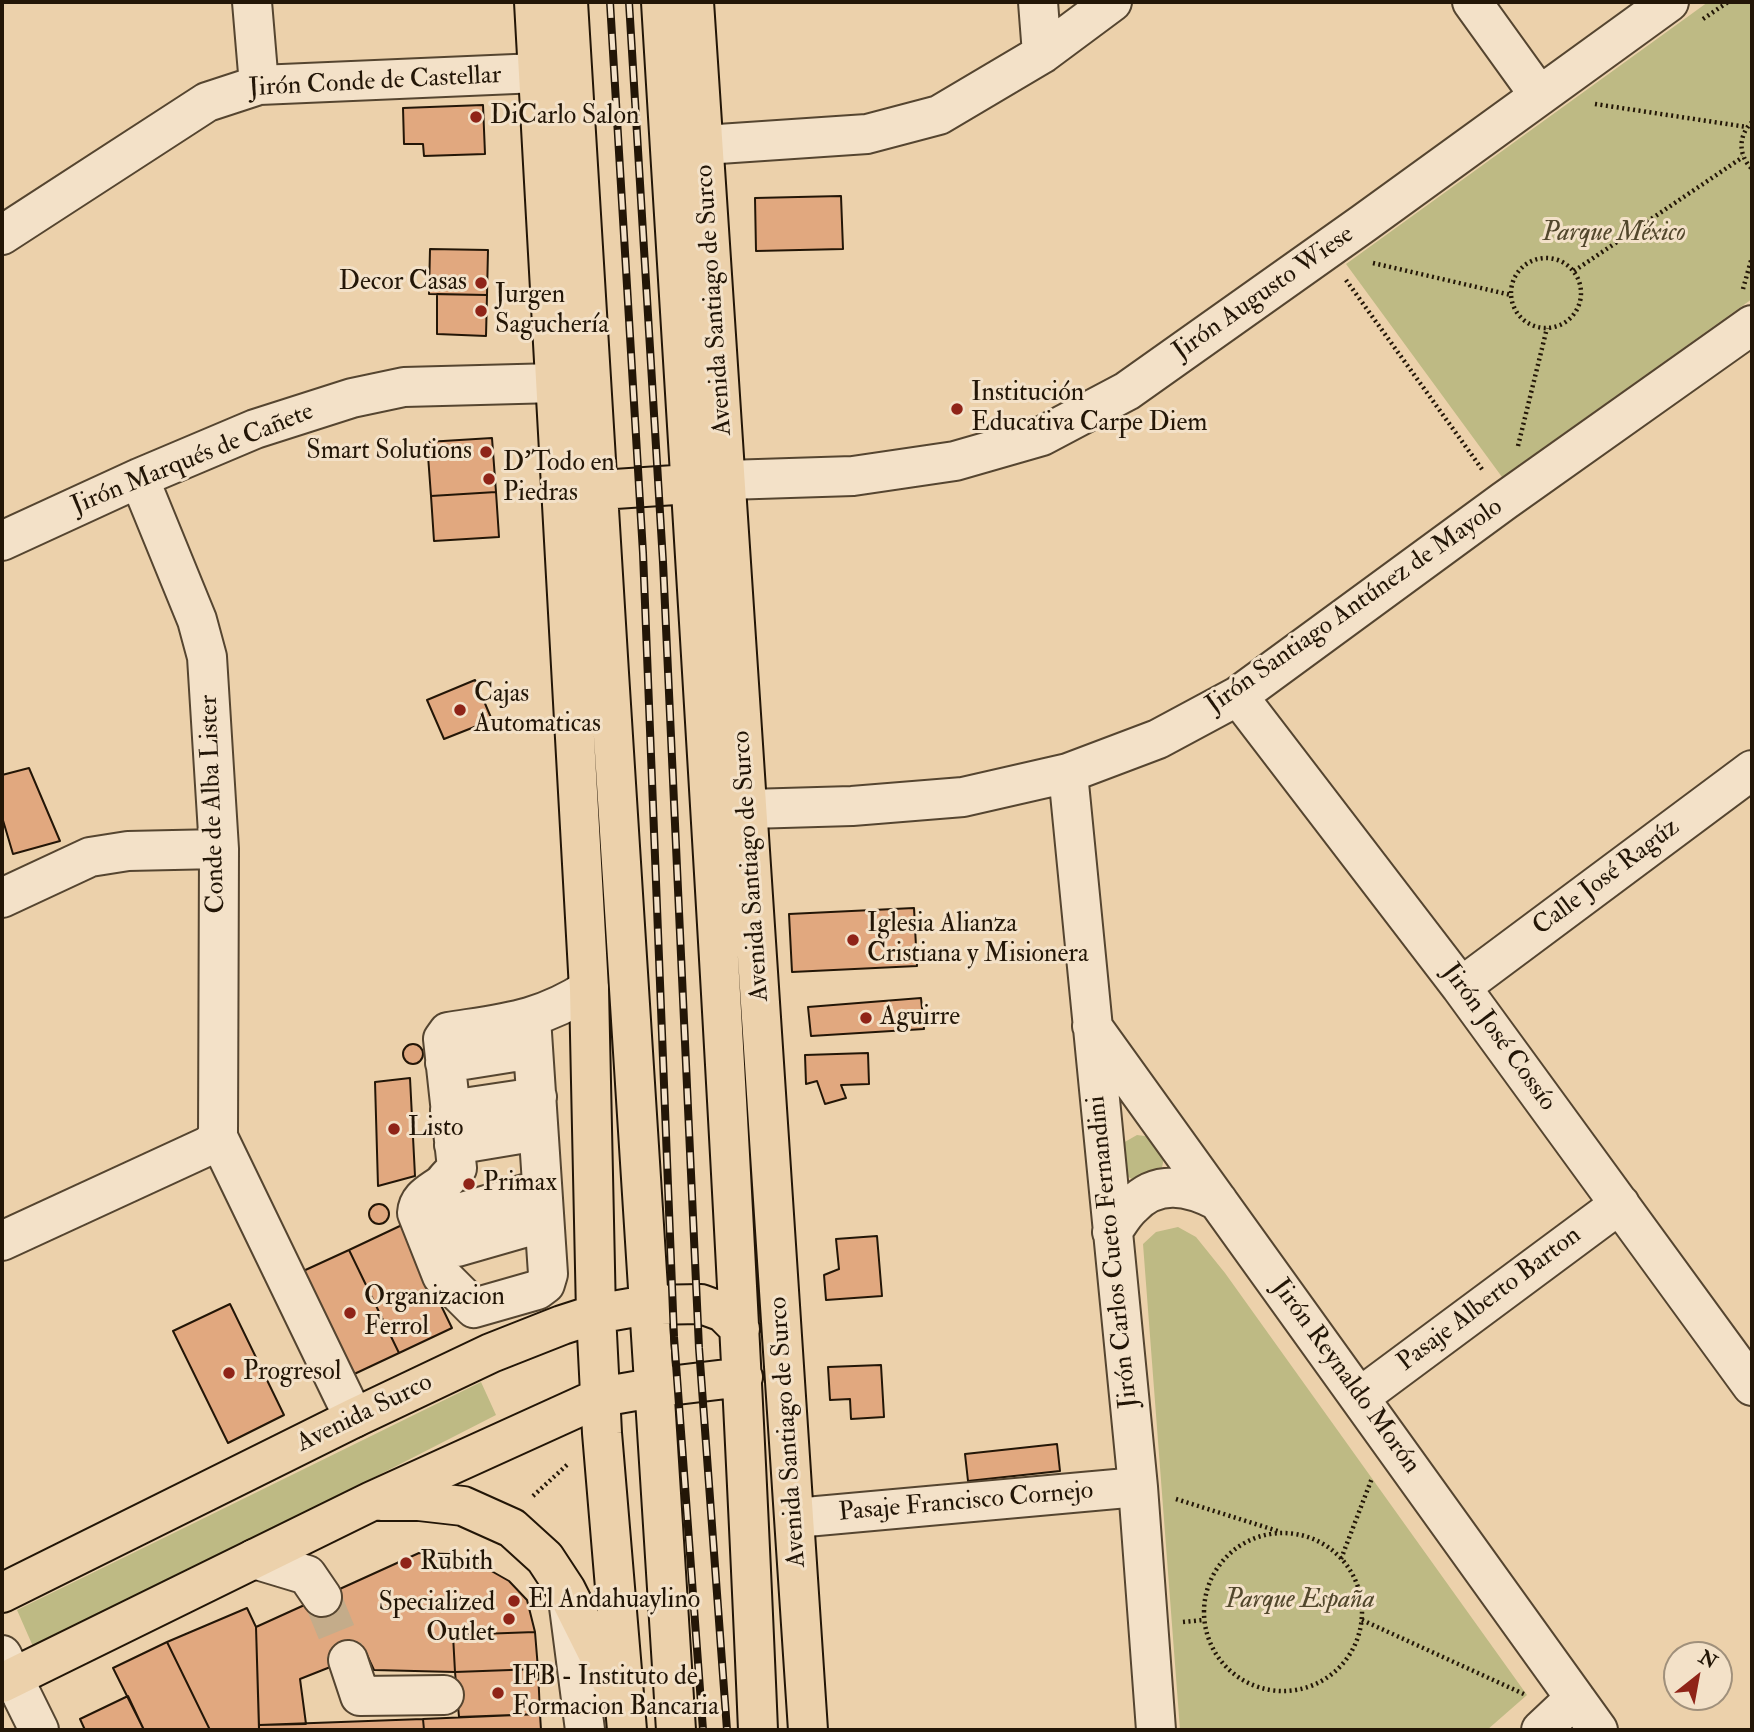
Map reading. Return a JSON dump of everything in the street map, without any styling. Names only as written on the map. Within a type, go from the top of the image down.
[{"type":"main road","points":[[534,2],[589,989],[595,1264],[579,1319],[601,1397],[626,1720]]},
{"type":"main road","points":[[568,2],[600,490],[652,1388],[676,1730]]},
{"type":"main road","name":"Avenida Santiago de Surco","points":[[661,2],[723,1011],[743,1377],[758,1730]]},
{"type":"main road","name":"Avenida Santiago de Surco","points":[[694,2],[808,1730]]},
{"type":"main road","points":[[600,490],[690,484]]},
{"type":"main road","points":[[723,1011],[754,886]]},
{"type":"main road","name":"Avenida Surco","points":[[2,1593],[354,1418],[491,1353],[579,1319],[647,1306],[701,1304],[723,1312],[740,1329]]},
{"type":"main road","points":[[6,1672],[601,1397],[743,1377]]},
{"type":"main road","points":[[372,1501],[419,1501],[463,1506],[512,1528],[545,1558],[566,1590],[626,1720]]},
{"type":"street","points":[[252,2],[259,85]]},
{"type":"street","points":[[1038,2],[1042,54]]},
{"type":"street","points":[[704,145],[867,134],[939,115],[1042,54],[1112,2]]},
{"type":"street","points":[[1472,2],[1539,95]]},
{"type":"street","name":"Jirón Augusto Wiese","points":[[727,480],[853,476],[956,461],[1042,436],[1127,391],[1669,2]]},
{"type":"street","name":"Jirón Conde de Castellar","points":[[2,235],[207,102],[259,85],[538,73]]},
{"type":"street","name":"Jirón Santiago Antúnez de Mayolo","points":[[749,809],[852,806],[963,797],[1068,773],[1158,739],[1238,696],[1504,501],[1752,325]]},
{"type":"street","name":"Jirón Marqués de Cañete","points":[[2,541],[139,478],[255,429],[352,398],[404,387],[556,383]]},
{"type":"street","name":"Conde de Alba Lister","points":[[139,478],[197,620],[207,657],[219,849],[217,1139]]},
{"type":"street","name":"Jirón José Cossío","points":[[1238,696],[1461,987],[1752,1386]]},
{"type":"street","name":"Jirón Carlos Cueto Fernandini","points":[[1068,773],[1112,1232],[1155,1493],[1156,1730]]},
{"type":"street","name":"Calle José Ragúz","points":[[1461,987],[1747,783]]},
{"type":"street","points":[[2,898],[90,857],[128,851],[219,849]]},
{"type":"street","points":[[491,1353],[474,1308],[448,1216],[457,1168],[443,1039],[448,1032],[532,1033],[589,989]]},
{"type":"street","name":"Jirón Reynaldo Morón","points":[[1091,1024],[1598,1730]]},
{"type":"street","points":[[532,1033],[543,1206],[542,1276],[579,1319]]},
{"type":"street","points":[[452,1128],[538,1114]]},
{"type":"street","points":[[2,1241],[217,1139],[354,1418]]},
{"type":"street","points":[[1112,1232],[1132,1205],[1164,1188],[1196,1189],[1218,1200]]},
{"type":"street","points":[[474,1308],[442,1276],[417,1213],[418,1205],[424,1197],[448,1216],[543,1206]]},
{"type":"street","name":"Pasaje Alberto Barton","points":[[1360,1397],[1620,1204]]},
{"type":"street","points":[[474,1308],[542,1276],[595,1264]]},
{"type":"street","name":"Pasaje Francisco Cornejo","points":[[795,1518],[1155,1493]]},
{"type":"street","points":[[254,1559],[307,1575],[322,1597]]},
{"type":"street","points":[[566,1590],[585,1730]]},
{"type":"street","points":[[348,1660],[360,1696],[444,1695]]},
{"type":"street","points":[[6,1672],[39,1730]]},
{"type":"street","points":[[1542,1730],[1575,1698]]},
{"type":"path","points":[[1539,95],[1747,127]]},
{"type":"path","points":[[1752,122],[1747,127],[1741,147],[1743,157],[1752,169]]},
{"type":"path","points":[[1574,271],[1743,157]]},
{"type":"path","points":[[1325,251],[1511,295]]},
{"type":"path","points":[[1325,251],[1504,501]]},
{"type":"path","points":[[1545,257],[1556,259],[1574,271],[1582,292],[1576,313],[1568,321],[1547,328],[1527,322],[1514,305],[1511,295],[1517,273],[1534,260],[1545,257]]},
{"type":"path","points":[[1504,501],[1547,328]]},
{"type":"path","points":[[1341,1559],[1371,1478]]},
{"type":"path","points":[[1155,1493],[1282,1532],[1304,1535],[1324,1544],[1341,1559],[1354,1577],[1361,1598],[1362,1620],[1356,1643],[1344,1663],[1325,1679],[1303,1689],[1279,1691],[1255,1686],[1236,1676],[1220,1660],[1209,1642],[1203,1620],[1205,1594],[1215,1569],[1233,1550],[1256,1537],[1282,1532]]},
{"type":"path","points":[[1362,1620],[1527,1695]]},
{"type":"green space","name":"Parque México","points":[[1708,2],[1752,2],[1752,299],[1502,477],[1346,264]]},
{"type":"green space","points":[[1137,1135],[1152,1137],[1162,1153],[1163,1161],[1161,1170],[1135,1181],[1122,1173],[1123,1143]]},
{"type":"green space","name":"Parque España","points":[[1178,1227],[1196,1237],[1225,1273],[1527,1695],[1487,1730],[1180,1730],[1143,1244],[1156,1232]]},
{"type":"green space","points":[[481,1382],[496,1415],[35,1651],[17,1610]]},
{"type":"building","points":[[483,105],[485,154],[424,156],[423,144],[404,144],[403,108]]},
{"type":"building","points":[[841,196],[843,249],[756,251],[755,198]]},
{"type":"building","points":[[430,249],[488,250],[487,295],[429,294]]},
{"type":"building","points":[[437,294],[487,295],[486,336],[437,334]]},
{"type":"building","points":[[492,438],[496,492],[431,496],[427,442]]},
{"type":"building","points":[[496,492],[499,537],[434,541],[431,496]]},
{"type":"building","name":"Cajas Automaticas","points":[[475,680],[492,720],[444,739],[427,700]]},
{"type":"building","points":[[29,768],[60,841],[13,854],[2,817],[2,775]]},
{"type":"building","name":"Iglesia Alianza Cristiana y Misionera","points":[[914,908],[917,966],[792,972],[789,914]]},
{"type":"building","name":"Aguirre","points":[[921,998],[924,1029],[811,1036],[808,1007]]},
{"type":"building","points":[[413,1044],[420,1047],[423,1054],[420,1061],[413,1064],[406,1061],[403,1054],[406,1047]]},
{"type":"building","points":[[868,1053],[869,1084],[841,1085],[846,1098],[825,1104],[817,1081],[806,1084],[805,1055]]},
{"type":"building","name":"Listo","points":[[410,1078],[415,1176],[378,1186],[375,1082]]},
{"type":"building","points":[[379,1204],[386,1207],[389,1214],[386,1221],[379,1224],[372,1221],[369,1214],[372,1207]]},
{"type":"building","points":[[402,1225],[452,1328],[399,1353],[349,1250]]},
{"type":"building","points":[[877,1236],[882,1296],[826,1300],[824,1275],[839,1269],[836,1239]]},
{"type":"building","name":"Organizacion Ferrol","points":[[349,1250],[399,1353],[350,1376],[301,1272]]},
{"type":"building","name":"Progresol","points":[[230,1304],[284,1415],[228,1443],[173,1331]]},
{"type":"building","points":[[881,1365],[884,1417],[851,1419],[850,1399],[830,1400],[828,1367]]},
{"type":"building","points":[[1057,1444],[1060,1471],[968,1481],[965,1454]]},
{"type":"building","points":[[419,1553],[449,1554],[479,1564],[509,1581],[527,1600],[535,1632],[453,1635],[455,1672],[374,1670],[366,1653],[300,1679],[306,1724],[259,1725],[256,1627]]},
{"type":"building","points":[[247,1608],[256,1627],[259,1730],[210,1730],[167,1642]]},
{"type":"building","points":[[535,1632],[538,1669],[455,1672],[453,1635]]},
{"type":"building","points":[[167,1642],[210,1730],[144,1730],[113,1668]]},
{"type":"building","name":"IFB - Instituto de Formacion Bancaria","points":[[538,1669],[540,1714],[459,1717],[455,1672]]},
{"type":"building","points":[[128,1696],[144,1730],[85,1730],[80,1719]]},
{"type":"building","points":[[540,1714],[541,1730],[424,1730],[423,1719]]},
{"type":"building","points":[[423,1719],[424,1730],[259,1730],[259,1725]]},
{"type":"tunnel","points":[[322,1597],[348,1660]]},
{"type":"railway","points":[[610,2],[643,553],[674,1337],[703,1730]]},
{"type":"railway","points":[[629,2],[663,562],[699,1348],[727,1730]]},
{"type":"place","name":"DiCarlo Salon","points":[[476,117]]},
{"type":"place","name":"Decor Casas","points":[[481,283]]},
{"type":"place","name":"Jurgen Saguchería","points":[[481,311]]},
{"type":"place","name":"Institución Educativa Carpe Diem","points":[[957,409]]},
{"type":"place","name":"Smart Solutions","points":[[486,452]]},
{"type":"place","name":"D'Todo en Piedras","points":[[489,479]]},
{"type":"place","name":"Cajas Automaticas","points":[[460,710]]},
{"type":"place","name":"Iglesia Alianza Cristiana y Misionera","points":[[853,940]]},
{"type":"place","name":"Aguirre","points":[[866,1018]]},
{"type":"place","name":"Listo","points":[[394,1129]]},
{"type":"place","name":"Primax","points":[[469,1184]]},
{"type":"place","name":"Organizacion Ferrol","points":[[350,1313]]},
{"type":"place","name":"Progresol","points":[[229,1373]]},
{"type":"place","name":"Rubith","points":[[406,1563]]},
{"type":"place","name":"El Andahuaylino","points":[[514,1601]]},
{"type":"place","name":"Specialized Outlet","points":[[509,1619]]},
{"type":"place","name":"IFB - Instituto de Formacion Bancaria","points":[[498,1693]]}]
